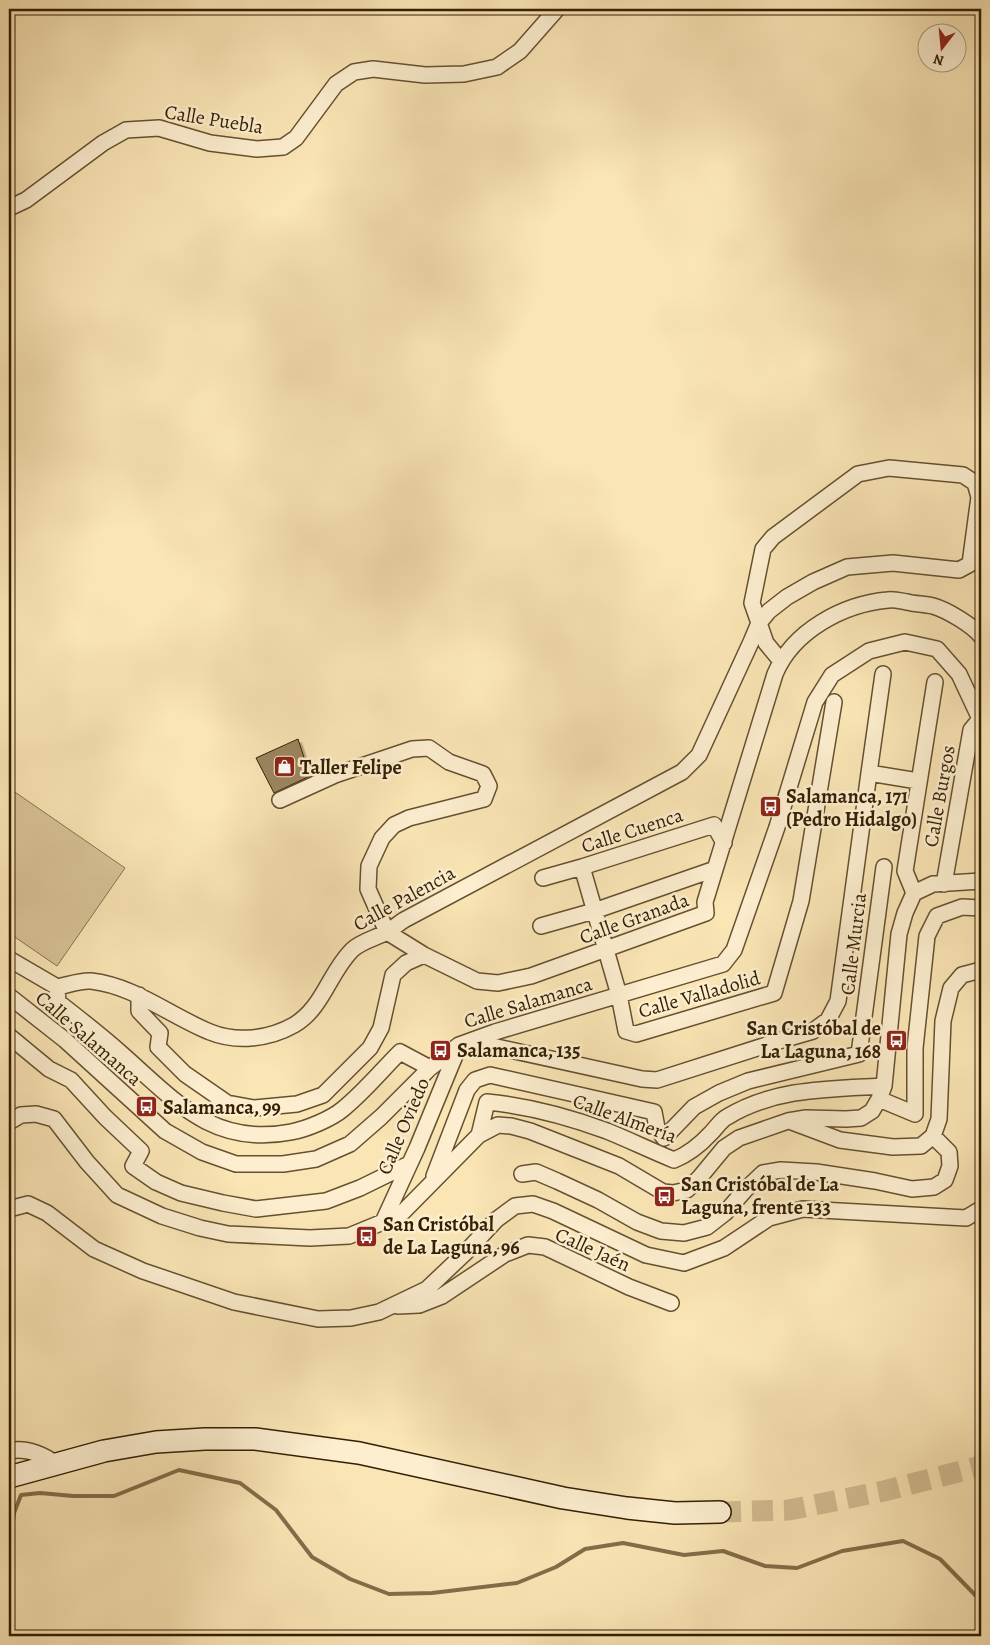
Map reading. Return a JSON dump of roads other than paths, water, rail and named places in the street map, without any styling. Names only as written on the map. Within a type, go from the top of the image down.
[{"type":"street","name":"Calle Puebla","points":[[9,208],[26,200],[103,143],[126,130],[159,128],[210,143],[257,149],[283,147],[296,138],[336,84],[354,72],[373,69],[425,75],[464,74],[497,66],[520,51],[557,9]]},
{"type":"street","points":[[758,623],[769,611],[787,597],[813,582],[847,567],[893,563],[959,570],[970,564],[980,497],[975,483],[962,474],[889,468],[858,474],[773,537],[763,550],[752,603],[758,623],[766,643],[780,660]]},
{"type":"street","name":"Calle Granada","points":[[387,932],[424,955],[476,981],[498,983],[531,976],[706,913],[705,902],[780,660],[817,624],[851,608],[889,600],[934,606],[973,626],[981,636]]},
{"type":"street","name":"Calle Palencia","points":[[57,987],[89,980],[111,985],[139,995],[210,1032],[238,1038],[267,1037],[294,1025],[311,1012],[340,964],[354,948],[387,932],[404,920],[682,772],[699,755],[758,623]]},
{"type":"street","name":"Calle Salamanca","points":[[9,996],[64,1040],[165,1131],[202,1152],[236,1164],[282,1164],[316,1159],[350,1144],[381,1117],[430,1068],[459,1045],[495,1032],[723,964],[734,950],[777,827],[815,702],[832,675],[869,651],[905,642],[937,649],[959,674],[981,720]]},
{"type":"street","points":[[459,1045],[497,1047],[642,1079],[657,1080],[782,1040],[814,1032],[828,1020],[838,1002],[883,674]]},
{"type":"street","points":[[914,893],[906,871],[918,781],[935,682]]},
{"type":"street","name":"Calle Valladolid","points":[[582,868],[619,995],[626,1031],[636,1034],[774,993],[800,901],[834,702]]},
{"type":"street","name":"Calle Burgos","points":[[944,884],[971,730],[981,720]]},
{"type":"street","points":[[280,800],[335,775],[412,749],[429,748],[449,762],[483,774],[489,786],[484,798],[410,818],[394,825],[382,838],[369,866],[368,889],[387,932]]},
{"type":"street","points":[[869,773],[918,781]]},
{"type":"street","name":"Calle Cuenca","points":[[543,878],[582,868],[714,825],[724,843]]},
{"type":"street","name":"Calle Murcia","points":[[432,1182],[468,1090],[475,1080],[490,1075],[654,1112],[657,1128],[664,1138],[694,1107],[719,1093],[748,1081],[859,1054],[884,867]]},
{"type":"street","points":[[541,926],[594,911],[715,869]]},
{"type":"street","points":[[9,1122],[22,1116],[36,1114],[54,1118],[87,1162],[117,1195],[162,1216],[200,1228],[228,1234],[310,1238],[350,1236],[402,1212],[479,1135],[498,1125],[530,1131],[619,1166],[663,1192],[673,1193],[687,1190],[724,1148],[739,1138],[788,1121],[806,1118],[861,1118],[872,1111],[881,1092],[899,934],[914,893],[933,884],[981,881]]},
{"type":"street","points":[[881,1092],[914,1114],[915,1048],[927,936],[937,916],[962,907],[981,908]]},
{"type":"street","points":[[139,995],[139,1011],[160,1033],[158,1047],[185,1074],[226,1103],[254,1108],[297,1104],[323,1095],[370,1048],[382,1028],[393,975],[406,963],[424,955]]},
{"type":"street","points":[[9,959],[57,987],[58,1002],[102,1035],[178,1104],[206,1122],[224,1130],[247,1135],[280,1134],[306,1129],[342,1110],[400,1052],[430,1068]]},
{"type":"street","points":[[788,1121],[840,1140],[893,1147],[922,1146],[933,1136],[939,1119],[943,1021],[951,988],[962,975],[981,970]]},
{"type":"street","points":[[9,1036],[49,1069],[71,1080],[105,1117],[141,1151],[133,1166],[156,1182],[180,1192],[256,1209],[293,1206],[326,1201],[360,1188],[409,1164]]},
{"type":"street","name":"Calle Oviedo","points":[[383,1222],[459,1045]]},
{"type":"street","name":"Calle Almería","points":[[479,1135],[487,1102],[509,1104],[558,1116],[606,1131],[674,1160],[687,1155],[725,1118],[756,1102],[786,1093],[824,1089],[881,1092]]},
{"type":"street","points":[[522,1174],[536,1172],[598,1200],[637,1222],[660,1231],[684,1233],[708,1227],[725,1213],[745,1190],[763,1174],[781,1170],[816,1172],[912,1189],[934,1187],[945,1180],[950,1166],[949,1152],[933,1136]]},
{"type":"street","points":[[9,1209],[28,1204],[47,1213],[94,1250],[143,1271],[234,1302],[318,1319],[351,1318],[379,1312],[427,1289],[496,1220],[516,1206],[533,1204],[646,1255],[684,1263],[724,1248],[769,1218],[803,1209],[966,1218],[981,1209]]},
{"type":"street","name":"Calle Jaén","points":[[392,1306],[419,1305],[442,1296],[505,1254],[528,1245],[545,1247],[629,1287],[671,1302]]},
{"type":"street","points":[[9,1477],[104,1451],[156,1442],[205,1439],[255,1439],[359,1453],[562,1498],[675,1513],[720,1512]]},
{"type":"street","points":[[9,1451],[20,1448],[43,1455],[56,1464]]},
{"type":"waterway","points":[[9,1530],[12,1529],[14,1513],[21,1495],[40,1493],[73,1496],[114,1496],[179,1470],[240,1483],[276,1510],[312,1557],[350,1579],[389,1594],[432,1593],[517,1583],[556,1567],[585,1549],[623,1543],[684,1555],[723,1551],[765,1566],[797,1568],[842,1551],[903,1541],[940,1559],[981,1601]]},
{"type":"tunnel","points":[[720,1512],[789,1510],[884,1491],[981,1466]]},
{"type":"place","name":"Taller Felipe","points":[[284,767]]},
{"type":"place","name":"Salamanca, 171 (Pedro Hidalgo)","points":[[770,807]]},
{"type":"place","name":"San Cristóbal de La Laguna, 168","points":[[897,1040]]},
{"type":"place","name":"Salamanca, 135","points":[[441,1050]]},
{"type":"place","name":"Salamanca, 99","points":[[147,1107]]},
{"type":"place","name":"San Cristóbal de La Laguna, frente 133","points":[[665,1196]]},
{"type":"place","name":"San Cristóbal de La Laguna, 96","points":[[367,1236]]}]
